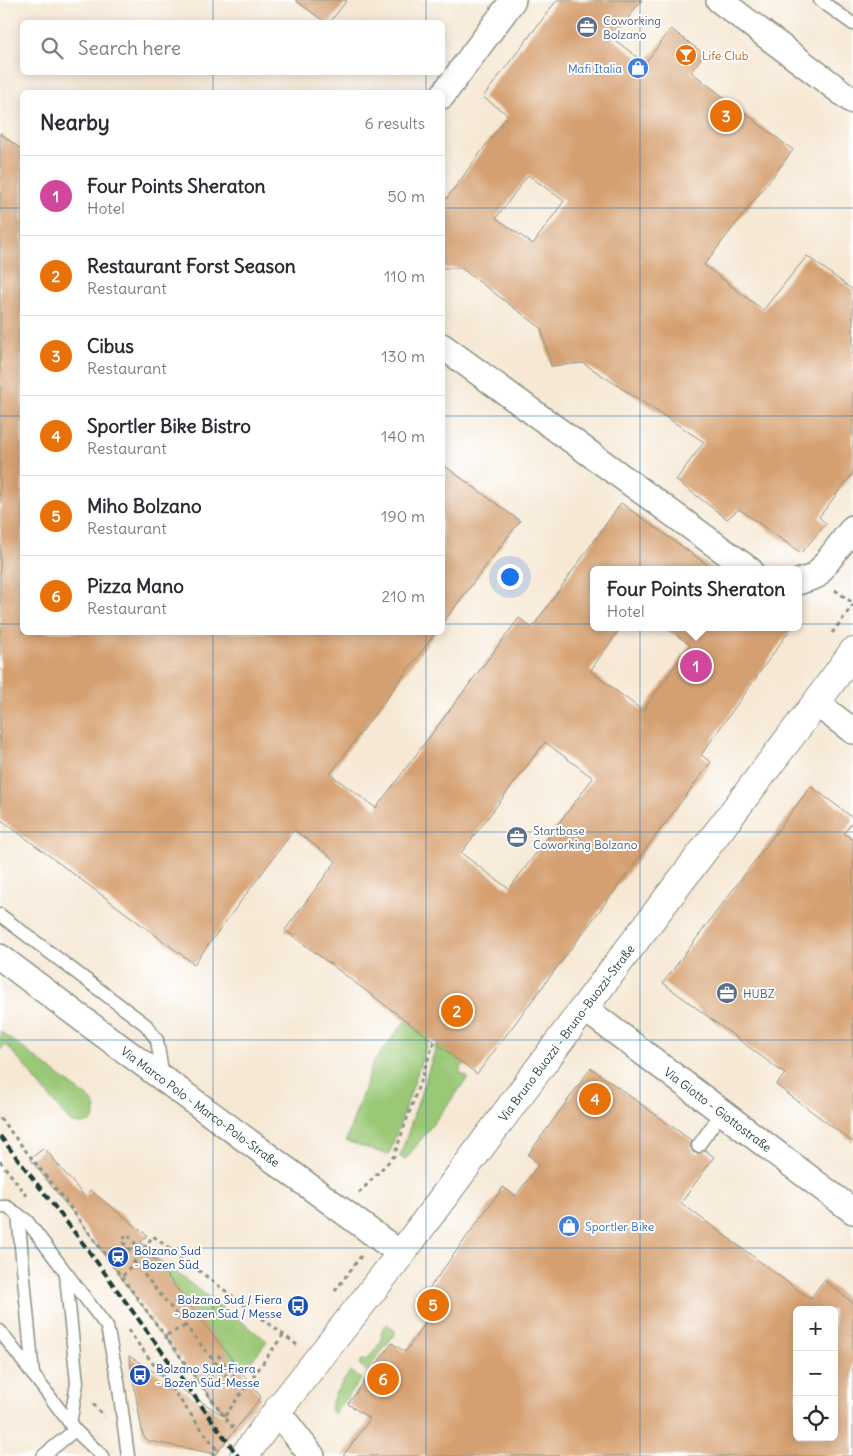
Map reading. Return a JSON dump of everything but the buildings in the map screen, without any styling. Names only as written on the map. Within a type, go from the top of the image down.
[{"type":"main road","name":"Via Bruno Buozzi - Bruno-Buozzi-Straße","points":[[244,1456],[277,1411],[401,1254],[853,652]]},
{"type":"street","points":[[445,92],[513,0]]},
{"type":"street","points":[[719,0],[853,101]]},
{"type":"street","points":[[445,348],[744,566]]},
{"type":"street","points":[[802,581],[816,576],[853,528]]},
{"type":"street","points":[[816,703],[853,731]]},
{"type":"street","name":"Via Marco Polo - Marco-Polo-Straße","points":[[0,957],[401,1254]]},
{"type":"street","name":"Via Giotto - Giottostraße","points":[[584,1008],[853,1210]]},
{"type":"street","points":[[277,1411],[312,1456]]},
{"type":"lane","points":[[820,0],[853,24]]},
{"type":"lane","points":[[0,915],[146,1025],[157,1040],[163,1078]]},
{"type":"lane","points":[[698,1146],[722,1112]]},
{"type":"lane","points":[[0,1208],[7,1207],[27,1221],[106,1327],[118,1381],[128,1456]]},
{"type":"lane","points":[[18,1214],[33,1375]]},
{"type":"lane","points":[[43,1456],[72,1427],[77,1383],[66,1274]]},
{"type":"lane","points":[[0,1331],[72,1427],[102,1456]]},
{"type":"path","points":[[358,1194],[394,1156],[434,1042]]},
{"type":"path","points":[[0,1118],[70,1208],[233,1428]]},
{"type":"path","points":[[123,1276],[137,1258],[122,1241],[127,1234],[142,1251],[153,1236],[317,1361]]},
{"type":"path","points":[[134,1262],[240,1393]]},
{"type":"path","points":[[167,1335],[185,1326]]},
{"type":"path","points":[[225,1416],[283,1335]]},
{"type":"path","points":[[218,1355],[236,1378],[232,1383]]},
{"type":"path","points":[[77,1383],[101,1414],[125,1430]]},
{"type":"green space","points":[[405,1021],[429,1039],[389,1155],[346,1141],[373,1063]]},
{"type":"green space","points":[[0,1031],[91,1100],[96,1108],[93,1120],[82,1124],[70,1122],[7,1045],[0,1050]]},
{"type":"green space","points":[[437,1044],[464,1064],[459,1071],[468,1078],[406,1159],[400,1157]]},
{"type":"green space","points":[[147,1251],[267,1341],[242,1373]]},
{"type":"green space","points":[[387,1324],[396,1332],[367,1371],[359,1364],[362,1360],[367,1360],[382,1340],[381,1332]]},
{"type":"green space","points":[[351,1371],[361,1379],[334,1414],[330,1410],[333,1399]]},
{"type":"railway","points":[[0,1136],[85,1246],[238,1456]]},
{"type":"place","name":"Coworking Bolzano","points":[[587,27]]},
{"type":"place","name":"Life Club","points":[[686,55]]},
{"type":"place","name":"Mafi Italia","points":[[638,68]]},
{"type":"place","name":"Cibus","points":[[726,116]]},
{"type":"place","name":"Four Points Sheraton","points":[[696,666]]},
{"type":"place","name":"Startbase Coworking Bolzano","points":[[517,837]]},
{"type":"place","name":"HUBZ","points":[[727,993]]},
{"type":"place","name":"Restaurant Forst Season","points":[[457,1011]]},
{"type":"place","name":"Sportler Bike Bistro","points":[[595,1099]]},
{"type":"place","name":"Sportler Bike","points":[[569,1226]]},
{"type":"place","name":"Bolzano Sud - Bozen Süd","points":[[118,1257]]},
{"type":"place","name":"Miho Bolzano","points":[[433,1305]]},
{"type":"place","name":"Bolzano Sud / Fiera - Bozen Süd / Messe","points":[[298,1306]]},
{"type":"place","name":"Bolzano Sud-Fiera - Bozen Süd-Messe","points":[[140,1375]]},
{"type":"place","name":"Pizza Mano","points":[[383,1379]]}]
